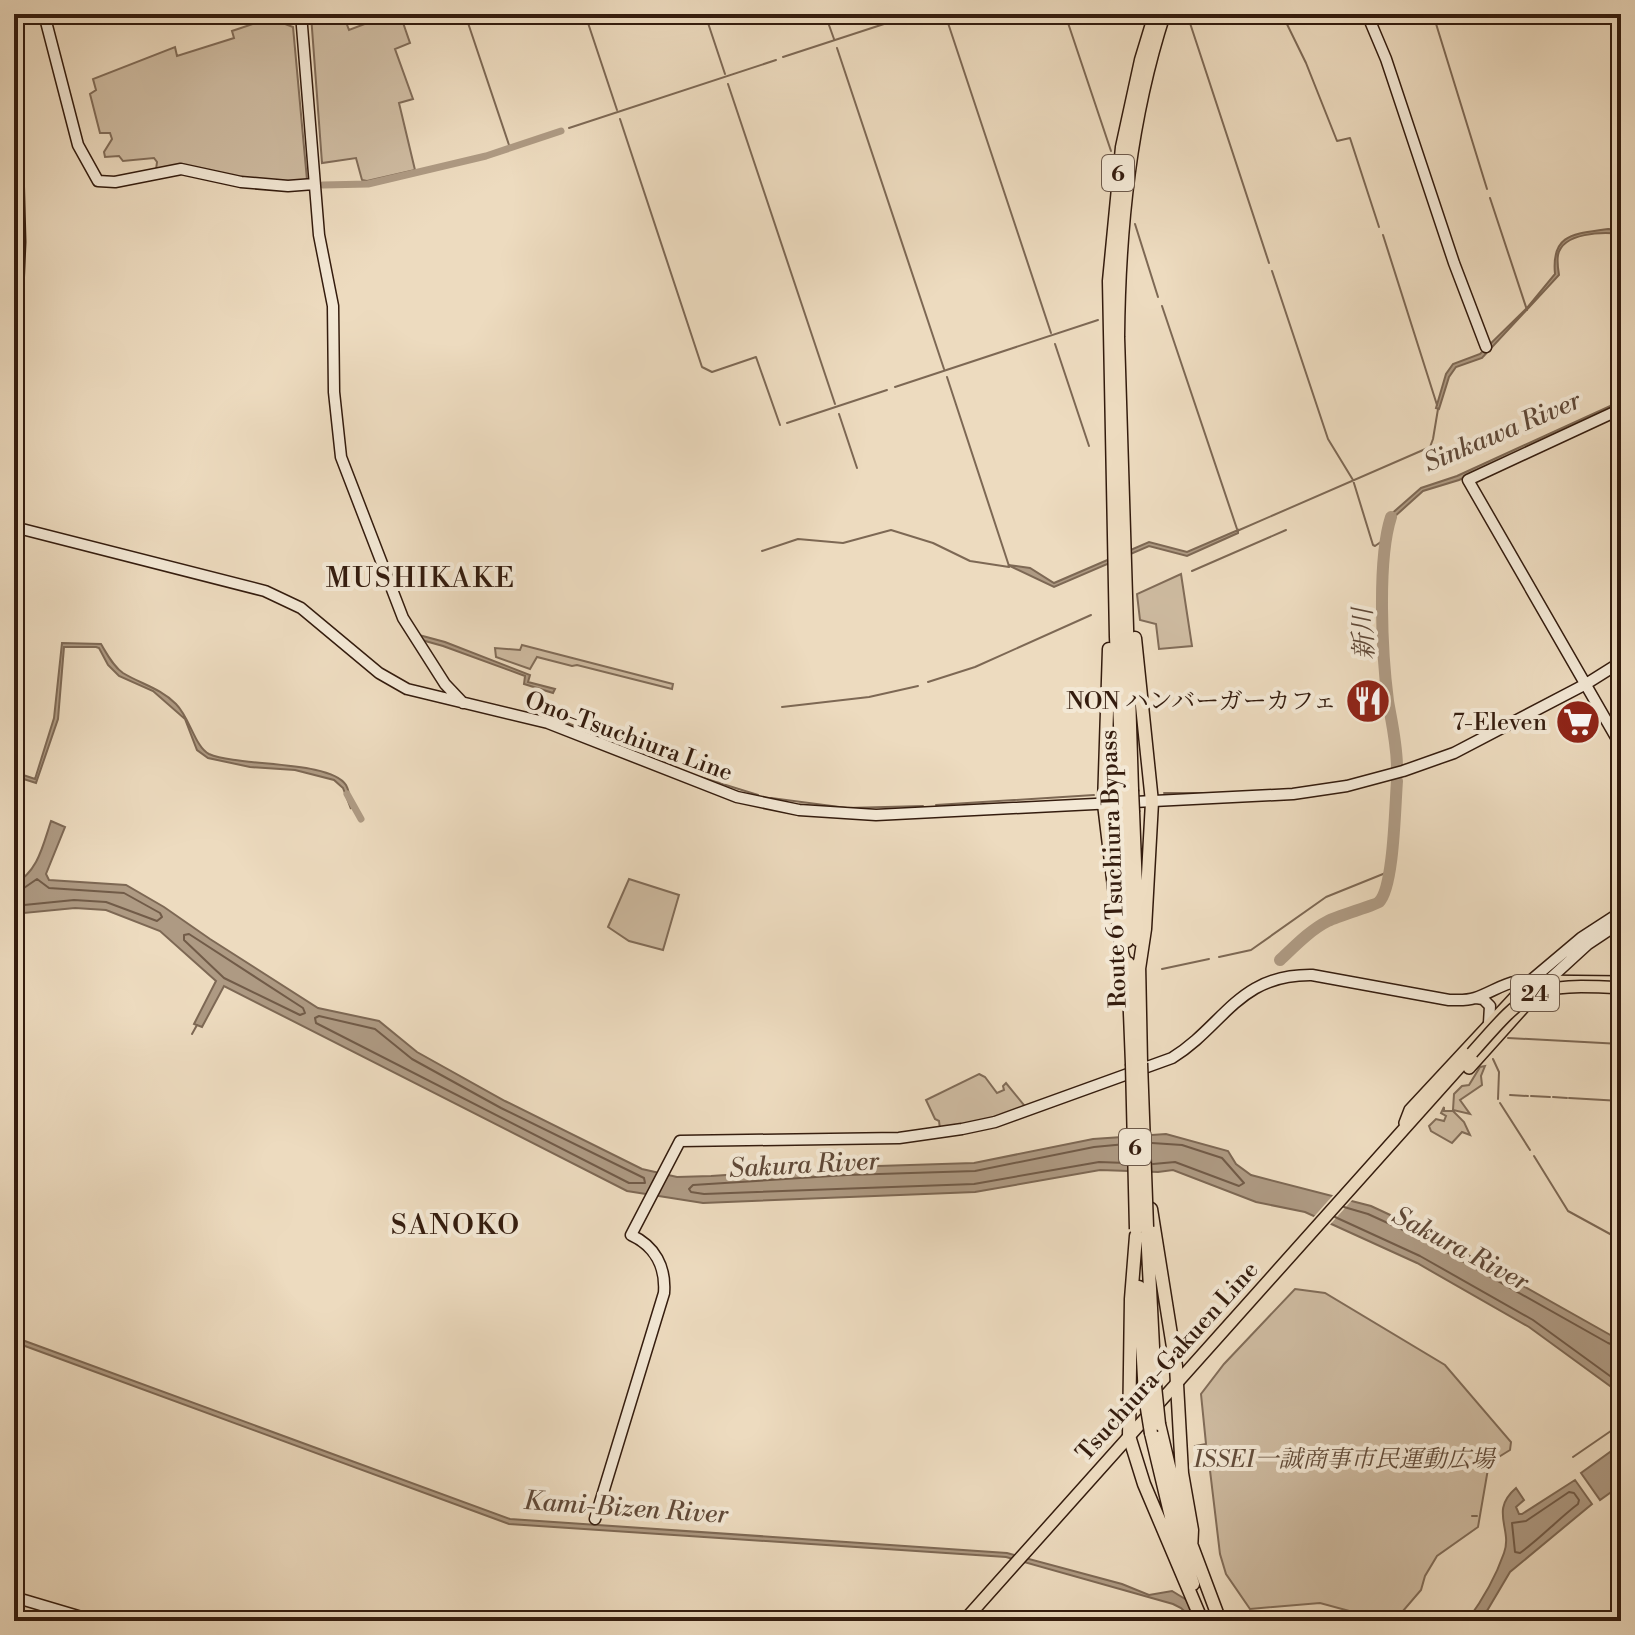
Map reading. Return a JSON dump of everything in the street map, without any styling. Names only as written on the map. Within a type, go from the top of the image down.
[{"type":"highway","name":"6","points":[[1120,580],[1130,602],[1122,636],[1110,627],[1116,615],[1120,580],[1109,281],[1117,180],[1131,103],[1155,14]]},
{"type":"highway","name":"6","points":[[1113,337],[1127,175],[1141,100],[1164,14]]},
{"type":"highway","points":[[14,58],[19,242],[14,359]]},
{"type":"highway","points":[[1122,636],[1152,802],[1145,929],[1134,970]]},
{"type":"highway","points":[[1122,636],[1104,804],[1122,953],[1134,970]]},
{"type":"highway","name":"Route 6 Tsuchiura Bypass","points":[[1122,636],[1150,1391],[1172,1521],[1189,1584],[1209,1621]]},
{"type":"highway","name":"Route 6 Tsuchiura Bypass","points":[[1136,1064],[1145,1196],[1143,1230]]},
{"type":"highway","points":[[1143,1230],[1177,1382],[1182,1473],[1192,1530],[1191,1551]]},
{"type":"highway","points":[[1143,1230],[1131,1299],[1129,1436],[1144,1484],[1189,1584],[1202,1621]]},
{"type":"highway","name":"Route 6 Tsuchiura Bypass","points":[[1155,1429],[1191,1551],[1220,1621]]},
{"type":"main road","name":"24","points":[[1530,981],[1621,987]]},
{"type":"main road","name":"Tsuchiura-Gakuen Line","points":[[1399,1134],[1410,1110],[1530,981]]},
{"type":"main road","name":"Tsuchiura-Gakuen Line","points":[[964,1620],[1399,1134],[1415,1124],[1545,983]]},
{"type":"main road","name":"24","points":[[1399,1134],[1510,1011],[1532,994],[1562,985],[1621,987]]},
{"type":"street","points":[[44,14],[78,145],[98,181],[115,182],[181,169],[241,182],[288,186],[314,184]]},
{"type":"street","points":[[301,14],[319,235],[333,306],[334,392],[341,457],[403,618],[445,684],[463,703]]},
{"type":"street","points":[[1367,14],[1386,59],[1454,263],[1486,347]]},
{"type":"street","points":[[1621,409],[1468,480],[1621,746]]},
{"type":"street","name":"Ono-Tsuchiura Line","points":[[14,527],[265,591],[301,608],[393,683],[548,723],[713,789],[781,807],[835,814],[876,815],[1293,794],[1383,777],[1454,753],[1586,684],[1621,662]]},
{"type":"street","points":[[1476,998],[1506,984],[1530,981],[1581,938],[1621,912]]},
{"type":"street","points":[[1545,983],[1588,944],[1621,922]]},
{"type":"street","points":[[595,1519],[664,1293],[664,1278],[656,1256],[634,1230],[680,1141],[899,1138],[995,1122],[1172,1058],[1248,991],[1298,975],[1337,978],[1449,1000],[1483,999],[1490,1006],[1489,1023]]},
{"type":"street","points":[[14,1597],[95,1621]]},
{"type":"green space","points":[[281,14],[285,24],[293,27],[307,180],[260,181],[190,167],[156,170],[154,158],[123,161],[119,156],[105,157],[104,152],[112,139],[110,133],[100,133],[90,94],[96,90],[93,79],[175,47],[177,56],[234,38],[232,31],[253,24],[258,17]]},
{"type":"green space","points":[[343,14],[349,30],[391,14],[400,14],[410,43],[395,49],[413,99],[399,103],[415,170],[367,181],[362,180],[356,158],[322,163],[311,15]]},
{"type":"green space","points":[[1181,574],[1192,646],[1159,649],[1156,624],[1140,620],[1137,594]]},
{"type":"green space","points":[[522,645],[673,684],[672,689],[537,657],[530,669],[496,657],[495,648],[520,650]]},
{"type":"green space","points":[[629,879],[679,895],[663,950],[629,941],[608,927]]},
{"type":"green space","points":[[1485,1066],[1482,1085],[1460,1100],[1470,1114],[1453,1110],[1454,1094],[1462,1086],[1469,1085],[1480,1067]]},
{"type":"green space","points":[[979,1074],[997,1093],[1004,1090],[1006,1083],[1028,1110],[940,1129],[939,1121],[926,1100]]},
{"type":"green space","points":[[1444,1107],[1444,1111],[1453,1111],[1464,1122],[1470,1135],[1462,1132],[1452,1143],[1431,1131],[1429,1126],[1436,1119],[1444,1121],[1446,1116],[1441,1113]]},
{"type":"green space","name":"ISSEI一誠商事市民運動広場","points":[[1295,1289],[1325,1293],[1445,1365],[1511,1442],[1510,1450],[1489,1463],[1478,1527],[1437,1556],[1421,1590],[1403,1611],[1353,1612],[1320,1603],[1250,1609],[1226,1574],[1220,1554],[1209,1462],[1198,1463],[1195,1446],[1206,1444],[1201,1394],[1224,1364]]},
{"type":"water","points":[[1608,229],[1621,230],[1621,234],[1585,235],[1561,247],[1559,275],[1482,358],[1456,367],[1449,377],[1439,409],[1436,408],[1446,374],[1453,364],[1480,354],[1527,308],[1555,274],[1555,260],[1561,243],[1576,235]]},
{"type":"water","points":[[1621,401],[1621,406],[1459,480],[1423,491],[1393,518],[1390,533],[1386,534],[1389,516],[1421,488],[1457,476]]},
{"type":"water","points":[[1238,530],[1238,533],[1187,556],[1149,546],[1054,587],[1008,565],[1030,568],[1054,583],[1149,542],[1187,552]]},
{"type":"water","points":[[419,635],[530,675],[528,682],[555,689],[553,693],[524,684],[525,676],[418,639]]},
{"type":"water","points":[[62,643],[101,644],[119,670],[164,694],[176,704],[185,717],[200,745],[209,754],[322,771],[346,785],[351,809],[343,788],[334,780],[295,770],[250,767],[208,758],[197,750],[185,719],[153,691],[119,676],[96,647],[64,647],[58,719],[36,783],[14,776],[14,772],[35,779],[54,718]]},
{"type":"water","points":[[51,821],[65,827],[46,874],[49,880],[126,885],[318,1008],[379,1021],[417,1052],[505,1101],[642,1169],[677,1177],[974,1163],[1093,1139],[1166,1134],[1228,1151],[1236,1164],[1251,1175],[1371,1206],[1429,1233],[1621,1341],[1621,1394],[1529,1327],[1417,1263],[1305,1212],[1256,1202],[1173,1170],[1100,1170],[975,1192],[703,1203],[627,1191],[224,986],[202,1027],[194,1024],[216,981],[160,931],[106,910],[75,908],[14,914],[14,884],[34,865]]},
{"type":"water","points":[[14,1337],[510,1519],[1007,1553],[1122,1584],[1149,1595],[1172,1591],[1221,1621],[1195,1621],[1173,1604],[1006,1557],[509,1524],[14,1342]]},
{"type":"water","points":[[1621,1444],[1621,1485],[1600,1500],[1581,1473]]},
{"type":"water","points":[[1575,1480],[1592,1504],[1510,1572],[1481,1621],[1467,1621],[1488,1588],[1504,1553],[1506,1536],[1503,1512],[1508,1496],[1516,1488],[1524,1500],[1516,1507],[1522,1514]]},
{"type":"pier","points":[[1335,1193],[1354,1198],[1328,1227],[1311,1220]]},
{"type":"waterway","points":[[465,14],[510,148]]},
{"type":"waterway","points":[[585,14],[617,110]]},
{"type":"waterway","points":[[705,14],[725,74]]},
{"type":"waterway","points":[[825,14],[834,39]]},
{"type":"waterway","points":[[892,20],[911,14]]},
{"type":"waterway","points":[[945,14],[1051,333]]},
{"type":"waterway","points":[[1065,14],[1111,151]]},
{"type":"waterway","points":[[1187,14],[1269,263]]},
{"type":"waterway","points":[[1282,14],[1306,63],[1337,141],[1350,138],[1379,227]]},
{"type":"waterway","points":[[1433,14],[1487,189]]},
{"type":"waterway","points":[[783,57],[884,24]]},
{"type":"waterway","points":[[837,48],[944,369]]},
{"type":"waterway","points":[[569,128],[776,60]]},
{"type":"waterway","points":[[728,84],[835,404]]},
{"type":"waterway","points":[[620,119],[702,367],[712,372],[756,357],[780,425]]},
{"type":"waterway","points":[[323,185],[368,184],[486,156],[561,131]]},
{"type":"waterway","points":[[1490,198],[1527,310]]},
{"type":"waterway","points":[[1135,224],[1158,297]]},
{"type":"waterway","points":[[1383,235],[1437,405]]},
{"type":"waterway","points":[[1272,271],[1328,439],[1353,480],[1373,545],[1388,537]]},
{"type":"waterway","points":[[1162,306],[1237,529]]},
{"type":"waterway","points":[[895,387],[1098,320]]},
{"type":"waterway","points":[[1055,344],[1089,446]]},
{"type":"waterway","points":[[947,377],[1009,566]]},
{"type":"waterway","points":[[787,423],[887,390]]},
{"type":"waterway","name":"Sinkawa River","points":[[1237,531],[1430,447],[1438,409]]},
{"type":"waterway","points":[[839,414],[857,468]]},
{"type":"waterway","name":"新川","points":[[1391,517],[1382,582],[1383,634],[1397,768]]},
{"type":"waterway","points":[[762,551],[798,539],[843,543],[891,530],[933,543],[970,561],[1009,567]]},
{"type":"waterway","points":[[1192,571],[1286,530]]},
{"type":"waterway","points":[[928,682],[975,667],[1091,615]]},
{"type":"waterway","points":[[782,707],[869,697],[918,686]]},
{"type":"waterway","points":[[560,720],[666,764]]},
{"type":"waterway","points":[[700,777],[758,795]]},
{"type":"waterway","name":"新川","points":[[1280,960],[1321,925],[1379,902],[1391,864],[1397,781]]},
{"type":"waterway","points":[[1164,793],[1215,793]]},
{"type":"waterway","points":[[347,794],[361,819]]},
{"type":"waterway","points":[[936,805],[1094,795]]},
{"type":"waterway","points":[[771,798],[847,808],[923,806]]},
{"type":"waterway","points":[[1219,957],[1251,950],[1326,897],[1388,872]]},
{"type":"waterway","points":[[1162,969],[1209,959]]},
{"type":"waterway","points":[[192,1034],[197,1025]]},
{"type":"waterway","points":[[1508,1038],[1621,1044]]},
{"type":"waterway","points":[[1493,1059],[1499,1072],[1498,1099]]},
{"type":"waterway","points":[[1510,1095],[1528,1096]]},
{"type":"waterway","points":[[1531,1096],[1550,1097]]},
{"type":"waterway","points":[[1553,1097],[1567,1098]]},
{"type":"waterway","points":[[1569,1098],[1621,1101]]},
{"type":"waterway","points":[[1500,1103],[1530,1150]]},
{"type":"waterway","points":[[1534,1156],[1568,1211],[1621,1240]]},
{"type":"waterway","points":[[1573,1457],[1621,1424]]},
{"type":"waterway","points":[[1472,1516],[1477,1516]]},
{"type":"place","name":"NON ハンバーガーカフェ","points":[[1368,701]]},
{"type":"place","name":"7-Eleven","points":[[1578,722]]},
{"type":"district","name":"MUSHIKAKE","points":[[421,577]]},
{"type":"district","name":"SANOKO","points":[[456,1224]]},
{"type":"water label","name":"Sakura River","points":[[804,1164]]},
{"type":"water label","name":"Sakura River","points":[[1461,1248]]},
{"type":"water label","name":"Kami-Bizen River","points":[[626,1507]]}]
